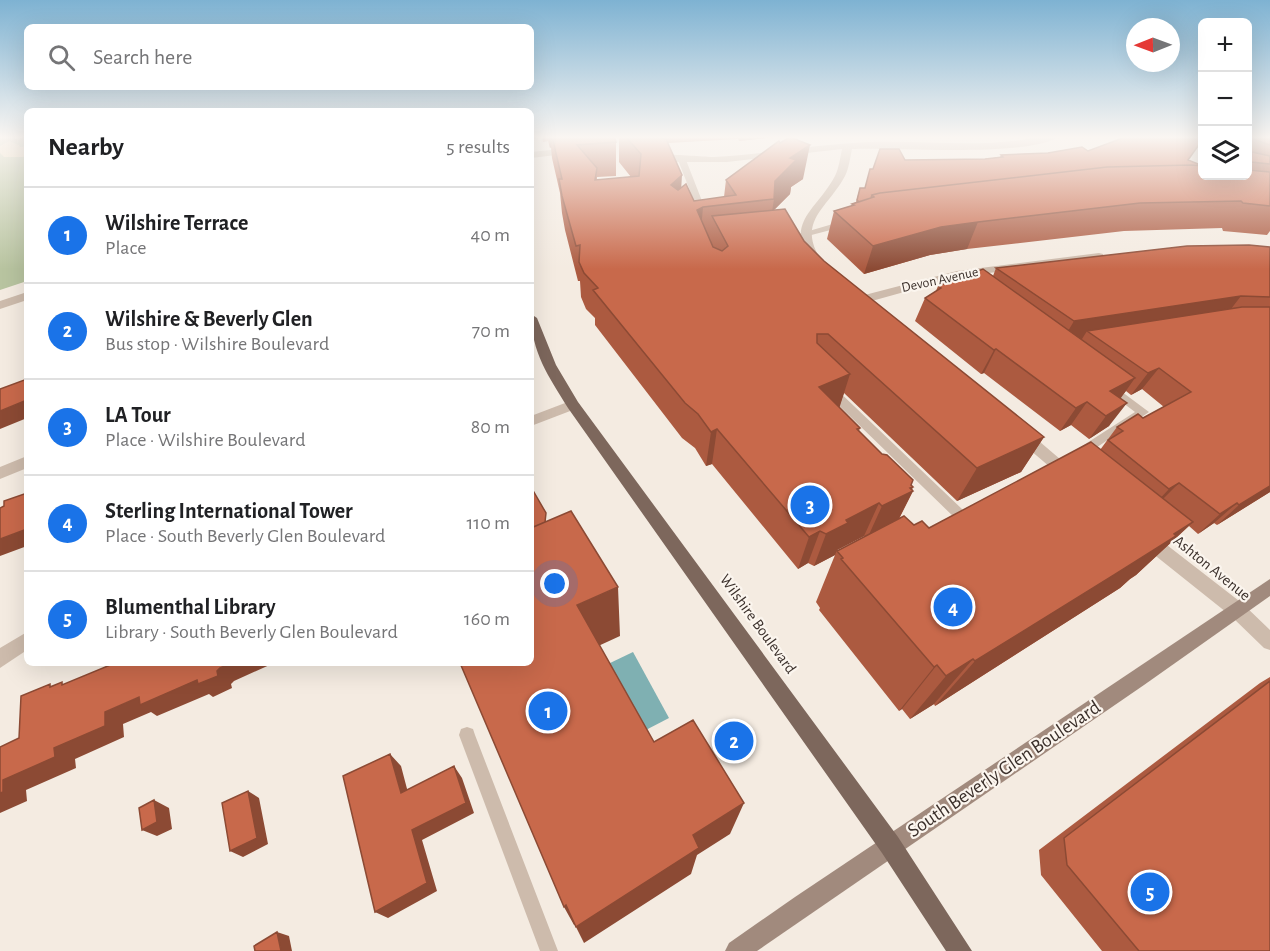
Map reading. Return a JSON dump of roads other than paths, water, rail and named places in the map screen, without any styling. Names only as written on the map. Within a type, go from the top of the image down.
[{"type":"main road","name":"Wilshire Boulevard","points":[[534,326],[549,365],[573,405],[890,845],[960,951]]},
{"type":"main road","name":"South Beverly Glen Boulevard","points":[[737,951],[1047,738],[1128,687],[1270,586]]},
{"type":"street","points":[[829,273],[808,251],[805,235],[812,213],[838,180]]},
{"type":"street","name":"Devon Avenue","points":[[879,315],[857,296],[1111,255]]},
{"type":"street","points":[[0,305],[24,297]]},
{"type":"street","points":[[534,420],[573,405]]},
{"type":"street","points":[[1014,429],[1055,469],[1077,482]]},
{"type":"street","points":[[0,473],[24,463]]},
{"type":"street","name":"Ashton Avenue","points":[[1140,533],[1237,610],[1270,642]]},
{"type":"street","points":[[0,659],[24,642]]},
{"type":"lane","points":[[676,219],[698,203],[690,180]]},
{"type":"lane","points":[[785,238],[805,235],[850,222]]},
{"type":"lane","points":[[1055,469],[1143,412],[1096,377]]},
{"type":"lane","points":[[822,382],[962,517],[982,506]]},
{"type":"lane","points":[[467,735],[549,951]]},
{"type":"water","points":[[633,652],[669,718],[642,732],[608,664]]},
{"type":"place","name":"LA Tour","points":[[810,505]]},
{"type":"place","name":"Sterling International Tower","points":[[953,607]]},
{"type":"place","name":"Wilshire Terrace","points":[[548,711]]},
{"type":"place","name":"Wilshire & Beverly Glen","points":[[734,741]]},
{"type":"place","name":"Blumenthal Library","points":[[1150,892]]}]
